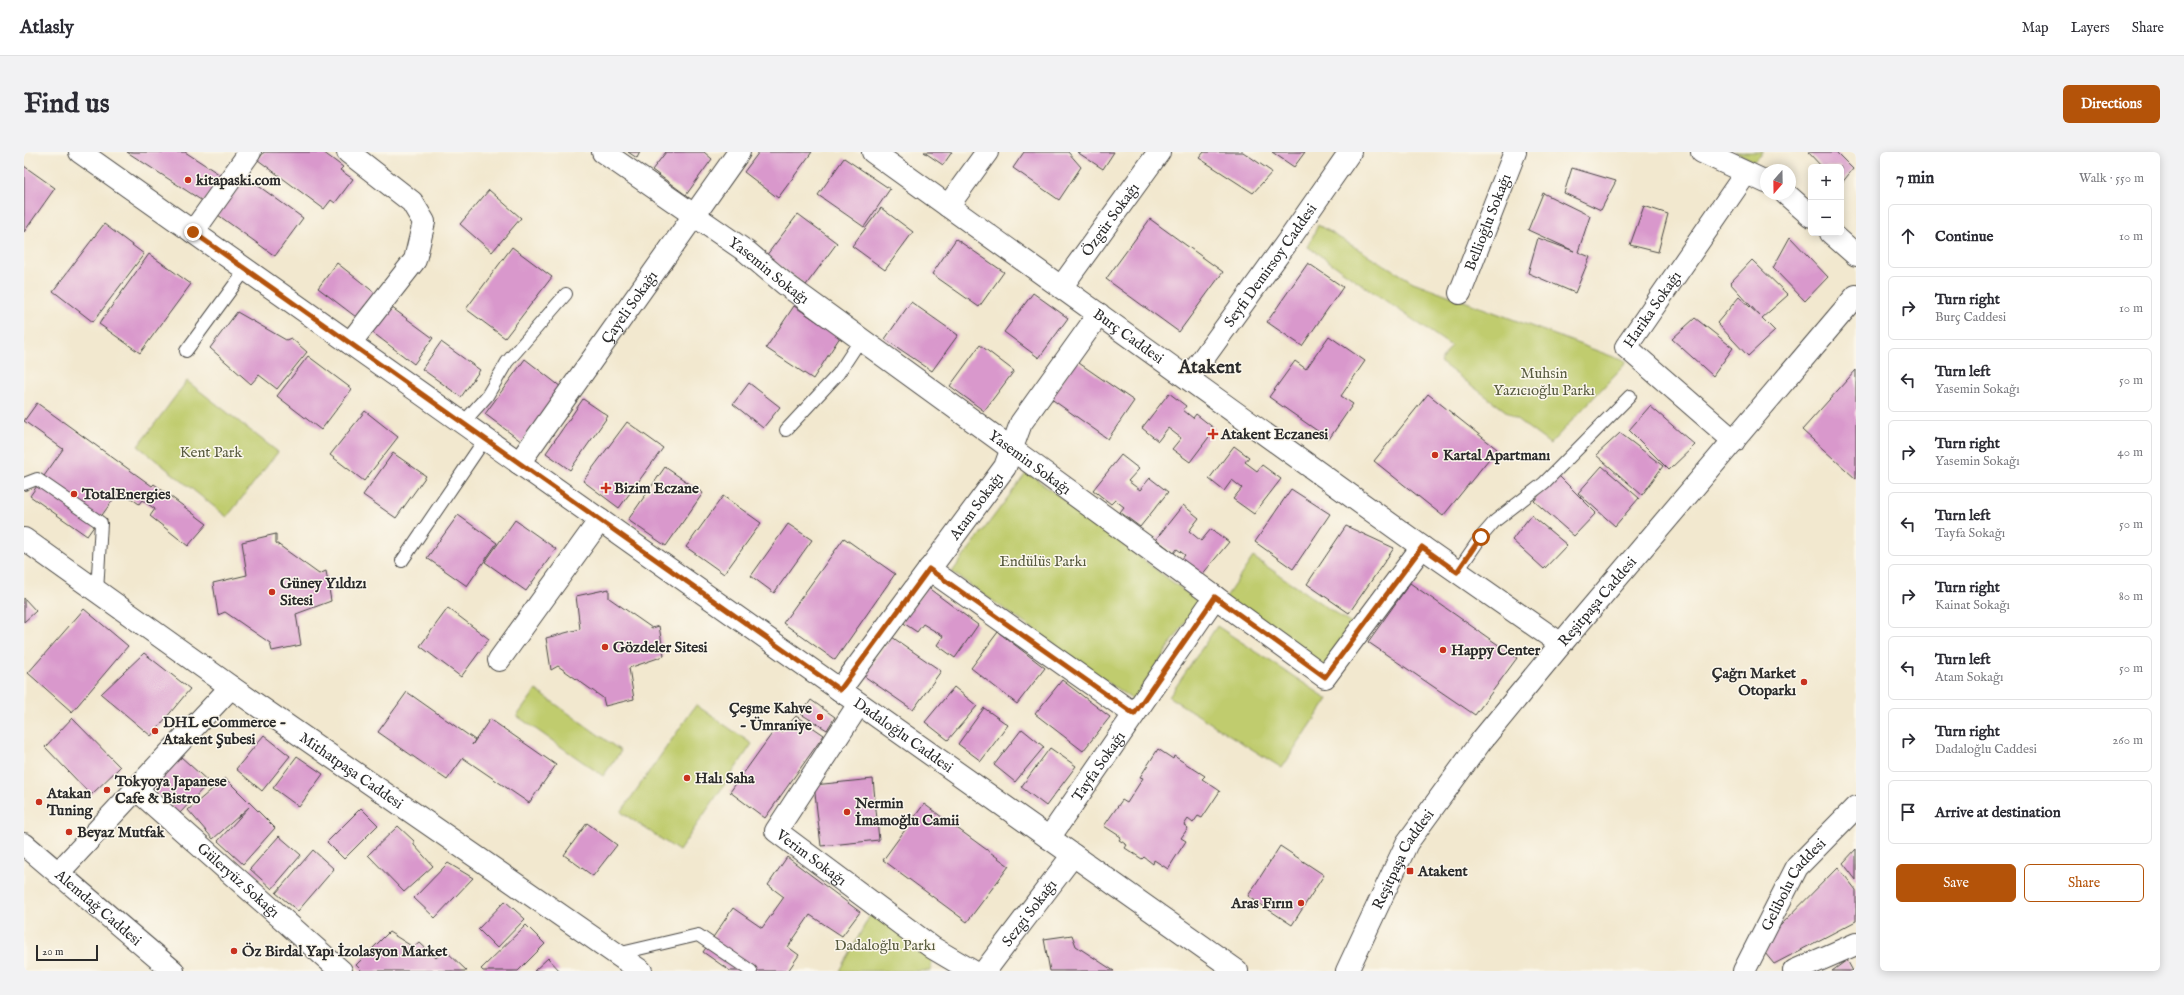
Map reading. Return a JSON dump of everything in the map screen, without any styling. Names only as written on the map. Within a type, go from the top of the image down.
[{"type":"street","name":"Dadaloğlu Caddesi","points":[[80,152],[1237,971]]},
{"type":"street","points":[[193,232],[250,152]]},
{"type":"street","points":[[348,152],[412,202],[424,222],[415,260],[350,343]]},
{"type":"street","name":"Yasemin Sokağı","points":[[603,152],[747,252],[785,284],[1325,677],[1422,547]]},
{"type":"street","name":"Çayeli Sokağı","points":[[519,463],[739,152]]},
{"type":"street","name":"Burç Caddesi","points":[[873,152],[1062,286],[1422,547],[1561,644]]},
{"type":"street","points":[[948,206],[987,152]]},
{"type":"street","name":"Özgür Sokağı","points":[[1062,286],[1159,152]]},
{"type":"street","name":"Seyfi Demirsoy Caddesi","points":[[1189,378],[1350,152]]},
{"type":"street","name":"Bellioğlu Sokağı","points":[[1460,293],[1514,152]]},
{"type":"street","points":[[1702,152],[1760,179]]},
{"type":"street","name":"Harika Sokağı","points":[[1734,441],[1626,347],[1746,173]]},
{"type":"street","points":[[1793,200],[1808,213]]},
{"type":"street","points":[[1834,236],[1856,255]]},
{"type":"street","name":"Reşitpaşa Caddesi","points":[[1347,971],[1407,843],[1482,740],[1561,644],[1856,296]]},
{"type":"street","name":"Atam Sokağı","points":[[840,690],[1005,467],[1021,423],[1099,314]]},
{"type":"street","points":[[499,660],[600,520]]},
{"type":"street","name":"Mithatpaşa Caddesi","points":[[24,539],[231,687],[641,971]]},
{"type":"street","points":[[929,569],[1134,714]]},
{"type":"street","name":"Tayfa Sokağı","points":[[1050,838],[1215,597]]},
{"type":"street","points":[[58,872],[231,687]]},
{"type":"street","name":"Verim Sokağı","points":[[859,704],[776,831],[933,948],[972,971]]},
{"type":"street","name":"Güleryüz Sokağı","points":[[136,789],[341,971]]},
{"type":"street","name":"Gelibolu Caddesi","points":[[1744,971],[1797,867],[1856,807]]},
{"type":"street","name":"Alemdağ Caddesi","points":[[24,844],[173,971]]},
{"type":"street","name":"Sezgi Sokağı","points":[[984,971],[1073,855]]},
{"type":"street","points":[[1794,971],[1856,944]]},
{"type":"lane","points":[[186,351],[246,269]]},
{"type":"lane","points":[[463,423],[487,396],[507,362],[566,294]]},
{"type":"lane","points":[[786,430],[838,374],[862,340]]},
{"type":"lane","points":[[1457,572],[1481,537],[1495,521],[1544,484],[1630,396]]},
{"type":"lane","points":[[402,561],[485,439]]},
{"type":"lane","points":[[24,484],[37,479],[101,524],[97,592]]},
{"type":"lane","points":[[617,954],[698,935],[751,971]]},
{"type":"green space","points":[[1735,152],[1763,152],[1754,161]]},
{"type":"green space","name":"Muhsin Yazıcıoğlu Parkı","points":[[1318,225],[1413,282],[1627,362],[1550,444],[1440,362],[1451,346],[1308,247]]},
{"type":"green space","name":"Kent Park","points":[[187,381],[278,452],[227,517],[138,446]]},
{"type":"green space","name":"Endülüs Parkı","points":[[1027,472],[1199,602],[1133,700],[952,572]]},
{"type":"green space","points":[[1253,557],[1360,630],[1321,674],[1222,603]]},
{"type":"green space","points":[[1217,626],[1328,699],[1282,768],[1169,697]]},
{"type":"green space","points":[[536,690],[621,751],[603,776],[517,716]]},
{"type":"green space","name":"Halı Saha","points":[[696,705],[752,744],[679,851],[621,812]]},
{"type":"green space","name":"Dadaloğlu Parkı","points":[[876,904],[933,948],[931,971],[840,971]]},
{"type":"building","points":[[127,152],[185,152],[222,176],[204,202]]},
{"type":"building","points":[[264,152],[323,152],[343,167],[340,170],[353,179],[335,203],[331,200],[324,209],[258,160]]},
{"type":"building","points":[[628,152],[640,152],[637,158]]},
{"type":"building","points":[[666,152],[704,152],[712,159],[686,195],[652,170]]},
{"type":"building","points":[[759,152],[812,152],[778,198],[744,172]]},
{"type":"building","points":[[924,152],[952,152],[943,165]]},
{"type":"building","points":[[1024,152],[1068,152],[1081,167],[1059,200],[1013,168]]},
{"type":"building","points":[[1077,152],[1114,152],[1103,169]]},
{"type":"building","points":[[1204,152],[1243,152],[1272,172],[1253,193],[1199,158]]},
{"type":"building","points":[[1272,152],[1305,152],[1294,167]]},
{"type":"building","points":[[1808,152],[1836,152],[1853,169],[1844,180],[1844,164],[1819,164]]},
{"type":"building","points":[[844,158],[890,189],[864,227],[818,195]]},
{"type":"building","points":[[24,166],[55,188],[24,232]]},
{"type":"building","points":[[1572,168],[1616,181],[1601,210],[1564,193]]},
{"type":"building","points":[[246,177],[303,218],[275,256],[218,215]]},
{"type":"building","points":[[489,190],[521,218],[492,252],[460,224]]},
{"type":"building","points":[[1543,193],[1590,216],[1578,252],[1590,257],[1575,293],[1528,273],[1538,238],[1574,251],[1528,230]]},
{"type":"building","points":[[1644,206],[1668,214],[1658,252],[1630,245]]},
{"type":"building","points":[[881,208],[913,232],[885,270],[852,246]]},
{"type":"building","points":[[798,214],[837,243],[806,285],[766,256]]},
{"type":"building","points":[[1150,219],[1223,272],[1179,332],[1106,279]]},
{"type":"building","points":[[104,224],[144,254],[93,322],[53,291]]},
{"type":"building","points":[[1790,237],[1828,277],[1805,301],[1773,268]]},
{"type":"building","points":[[956,239],[1004,272],[979,307],[932,274]]},
{"type":"building","points":[[512,247],[552,277],[505,338],[466,309]]},
{"type":"building","points":[[149,254],[191,284],[140,353],[99,324]]},
{"type":"building","points":[[1752,260],[1788,295],[1762,318],[1775,331],[1748,356],[1717,323],[1739,297],[1760,316],[1730,283]]},
{"type":"building","points":[[337,263],[375,293],[356,317],[318,288]]},
{"type":"building","points":[[1308,263],[1343,287],[1302,346],[1267,322]]},
{"type":"building","points":[[1033,293],[1068,318],[1039,358],[1004,332]]},
{"type":"building","points":[[911,302],[958,335],[932,371],[885,339]]},
{"type":"building","points":[[794,306],[840,337],[813,379],[766,348]]},
{"type":"building","points":[[391,307],[433,338],[414,364],[372,332]]},
{"type":"building","points":[[237,312],[286,340],[291,338],[307,352],[277,389],[259,375],[251,384],[210,348]]},
{"type":"building","points":[[1695,318],[1733,348],[1713,376],[1672,339]]},
{"type":"building","points":[[1329,336],[1365,361],[1341,396],[1353,404],[1329,439],[1269,397],[1295,361],[1306,369]]},
{"type":"building","points":[[441,342],[480,370],[461,397],[422,369]]},
{"type":"building","points":[[980,345],[1014,371],[984,411],[950,386]]},
{"type":"building","points":[[308,356],[352,389],[321,430],[277,396]]},
{"type":"building","points":[[525,359],[561,387],[522,442],[485,414]]},
{"type":"building","points":[[1076,361],[1134,401],[1108,439],[1050,398]]},
{"type":"building","points":[[1856,370],[1856,479],[1802,430]]},
{"type":"building","points":[[749,383],[780,407],[763,428],[733,404]]},
{"type":"building","points":[[1169,393],[1186,406],[1183,410],[1193,418],[1196,414],[1215,429],[1190,462],[1172,449],[1181,438],[1168,428],[1158,441],[1142,428]]},
{"type":"building","name":"Kartal Apartmanı","points":[[1428,394],[1497,449],[1443,516],[1374,461]]},
{"type":"building","points":[[583,399],[608,416],[570,470],[546,453]]},
{"type":"building","points":[[37,403],[152,486],[154,484],[207,524],[188,546],[150,516],[155,509],[142,500],[139,504],[120,490],[87,536],[30,496],[63,449],[24,421]]},
{"type":"building","points":[[1650,406],[1695,445],[1669,470],[1629,430]]},
{"type":"building","points":[[365,411],[398,437],[364,481],[330,455]]},
{"type":"building","points":[[627,422],[663,448],[619,508],[583,481]]},
{"type":"building","points":[[1620,433],[1663,466],[1642,495],[1596,455]]},
{"type":"building","points":[[1234,446],[1249,457],[1245,462],[1257,471],[1262,465],[1281,479],[1254,514],[1233,499],[1242,488],[1232,480],[1224,491],[1209,479]]},
{"type":"building","points":[[393,453],[426,476],[396,518],[363,495]]},
{"type":"building","points":[[1121,455],[1139,469],[1128,481],[1140,490],[1150,478],[1168,492],[1140,527],[1120,512],[1124,507],[1115,500],[1111,504],[1093,490]]},
{"type":"building","points":[[1602,466],[1639,498],[1615,526],[1578,493]]},
{"type":"building","points":[[665,467],[703,493],[666,546],[628,520]]},
{"type":"building","points":[[1557,474],[1596,513],[1574,536],[1534,501]]},
{"type":"building","points":[[1291,489],[1330,514],[1293,569],[1255,542]]},
{"type":"building","points":[[723,496],[761,523],[724,574],[686,547]]},
{"type":"building","points":[[1183,505],[1199,518],[1189,531],[1201,541],[1211,529],[1229,542],[1201,576],[1181,560],[1185,555],[1177,549],[1174,553],[1156,539]]},
{"type":"building","points":[[458,515],[497,543],[467,586],[427,558]]},
{"type":"building","points":[[1531,515],[1567,545],[1544,569],[1512,540]]},
{"type":"building","points":[[515,520],[556,549],[526,591],[485,562]]},
{"type":"building","points":[[788,524],[812,540],[774,593],[751,576]]},
{"type":"building","points":[[1346,526],[1394,548],[1349,613],[1307,584]]},
{"type":"building","name":"Güney Yıldızı Sitesi","points":[[276,534],[276,543],[319,574],[326,571],[331,601],[296,614],[301,645],[272,651],[270,643],[225,612],[218,615],[213,583],[247,575],[242,542]]},
{"type":"building","points":[[844,538],[895,574],[835,660],[783,623]]},
{"type":"building","name":"Happy Center","points":[[1410,583],[1517,658],[1475,715],[1368,642]]},
{"type":"building","points":[[927,587],[978,625],[955,658],[937,645],[943,636],[923,624],[917,632],[902,622]]},
{"type":"building","name":"Gözdeler Sitesi","points":[[609,589],[609,598],[652,628],[659,626],[664,656],[629,668],[634,699],[605,706],[603,698],[558,666],[551,670],[546,638],[580,629],[576,596]]},
{"type":"building","points":[[24,598],[36,611],[24,622]]},
{"type":"building","points":[[448,608],[489,639],[461,677],[420,646]]},
{"type":"building","points":[[84,609],[128,646],[72,712],[28,673]]},
{"type":"building","points":[[998,632],[1045,668],[1017,704],[971,668]]},
{"type":"building","points":[[892,637],[941,671],[913,710],[864,676]]},
{"type":"building","points":[[144,653],[190,689],[151,736],[101,694]]},
{"type":"building","points":[[1062,680],[1110,717],[1083,751],[1035,714]]},
{"type":"building","points":[[954,687],[977,706],[948,740],[925,722]]},
{"type":"building","points":[[407,692],[475,740],[472,745],[490,719],[556,765],[529,803],[463,758],[447,780],[378,732]]},
{"type":"building","points":[[811,700],[835,717],[827,730],[801,714]]},
{"type":"building","points":[[984,708],[1008,725],[981,761],[958,744]]},
{"type":"building","points":[[796,716],[824,735],[765,818],[730,792],[776,728],[781,732]]},
{"type":"building","points":[[72,718],[120,767],[91,795],[45,747]]},
{"type":"building","points":[[1022,729],[1044,747],[1015,782],[994,765]]},
{"type":"building","points":[[264,735],[290,756],[262,791],[236,769]]},
{"type":"building","points":[[1050,748],[1076,766],[1046,806],[1021,787]]},
{"type":"building","points":[[1158,749],[1173,759],[1174,756],[1205,776],[1202,779],[1220,791],[1202,818],[1198,816],[1193,823],[1188,819],[1184,825],[1188,828],[1181,838],[1186,841],[1168,869],[1154,860],[1153,864],[1144,857],[1142,859],[1125,848],[1127,845],[1119,840],[1121,837],[1104,826],[1122,800],[1127,803],[1143,778],[1140,777]]},
{"type":"building","points":[[180,756],[209,782],[179,814],[151,788]]},
{"type":"building","points":[[297,756],[323,774],[299,807],[273,788]]},
{"type":"building","points":[[225,778],[275,828],[243,864],[218,841],[249,807],[213,839],[188,810]]},
{"type":"building","name":"Nermin İmamoğlu Camii","points":[[873,779],[879,840],[821,846],[814,785]]},
{"type":"building","points":[[924,804],[1009,866],[967,922],[883,860]]},
{"type":"building","points":[[361,808],[378,825],[344,859],[327,842]]},
{"type":"building","points":[[587,823],[617,845],[593,876],[564,855]]},
{"type":"building","points":[[398,826],[414,841],[414,845],[433,866],[404,892],[368,855]]},
{"type":"building","points":[[279,836],[301,855],[272,889],[250,869]]},
{"type":"building","points":[[1280,846],[1324,875],[1292,925],[1248,896]]},
{"type":"building","points":[[1856,849],[1856,880],[1843,863]]},
{"type":"building","points":[[313,850],[334,869],[298,911],[276,893]]},
{"type":"building","points":[[787,857],[860,912],[842,936],[810,915],[788,947],[799,955],[788,971],[730,971],[703,952],[733,908],[762,928],[784,897],[768,885]]},
{"type":"building","points":[[448,863],[473,878],[435,918],[414,898]]},
{"type":"building","points":[[1838,867],[1856,890],[1856,921],[1774,964],[1765,953],[1771,935]]},
{"type":"building","points":[[505,901],[525,919],[497,948],[478,929]]},
{"type":"building","points":[[526,925],[545,944],[518,971],[483,971],[481,969]]},
{"type":"building","points":[[389,932],[413,947],[419,942],[436,958],[445,950],[467,971],[362,971],[356,965]]},
{"type":"building","points":[[1072,935],[1076,946],[1114,971],[1050,971],[1044,939]]},
{"type":"building","points":[[548,958],[560,971],[534,971]]},
{"type":"building","points":[[1847,960],[1853,971],[1832,971]]},
{"type":"place","name":"kitapaski.com","points":[[188,180]]},
{"type":"place","name":"Atakent Eczanesi","points":[[1213,434]]},
{"type":"place","name":"Kartal Apartmanı","points":[[1435,455]]},
{"type":"place","name":"Bizim Eczane","points":[[606,488]]},
{"type":"place","name":"TotalEnergies","points":[[74,494]]},
{"type":"place","name":"Güney Yıldızı Sitesi","points":[[272,592]]},
{"type":"place","name":"Gözdeler Sitesi","points":[[605,647]]},
{"type":"place","name":"Happy Center","points":[[1443,650]]},
{"type":"place","name":"Çağrı Market Otoparkı","points":[[1804,682]]},
{"type":"place","name":"Çeşme Kahve - Ümraniye","points":[[820,717]]},
{"type":"place","name":"DHL eCommerce - Atakent Şubesi","points":[[155,731]]},
{"type":"place","name":"Halı Saha","points":[[687,778]]},
{"type":"place","name":"Tokyoya Japanese Cafe & Bistro","points":[[107,790]]},
{"type":"place","name":"Atakan Tuning","points":[[39,802]]},
{"type":"place","name":"Nermin İmamoğlu Camii","points":[[847,812]]},
{"type":"place","name":"Beyaz Mutfak","points":[[69,832]]},
{"type":"place","name":"Atakent","points":[[1410,871]]},
{"type":"place","name":"Aras Fırın","points":[[1301,903]]},
{"type":"place","name":"Öz Birdal Yapı İzolasyon Market","points":[[234,951]]},
{"type":"district","name":"Atakent","points":[[1210,368]]},
{"type":"route","points":[[193,232],[840,690],[929,569],[1134,714],[1215,597],[1325,677],[1422,547],[1457,572],[1481,537]]}]
